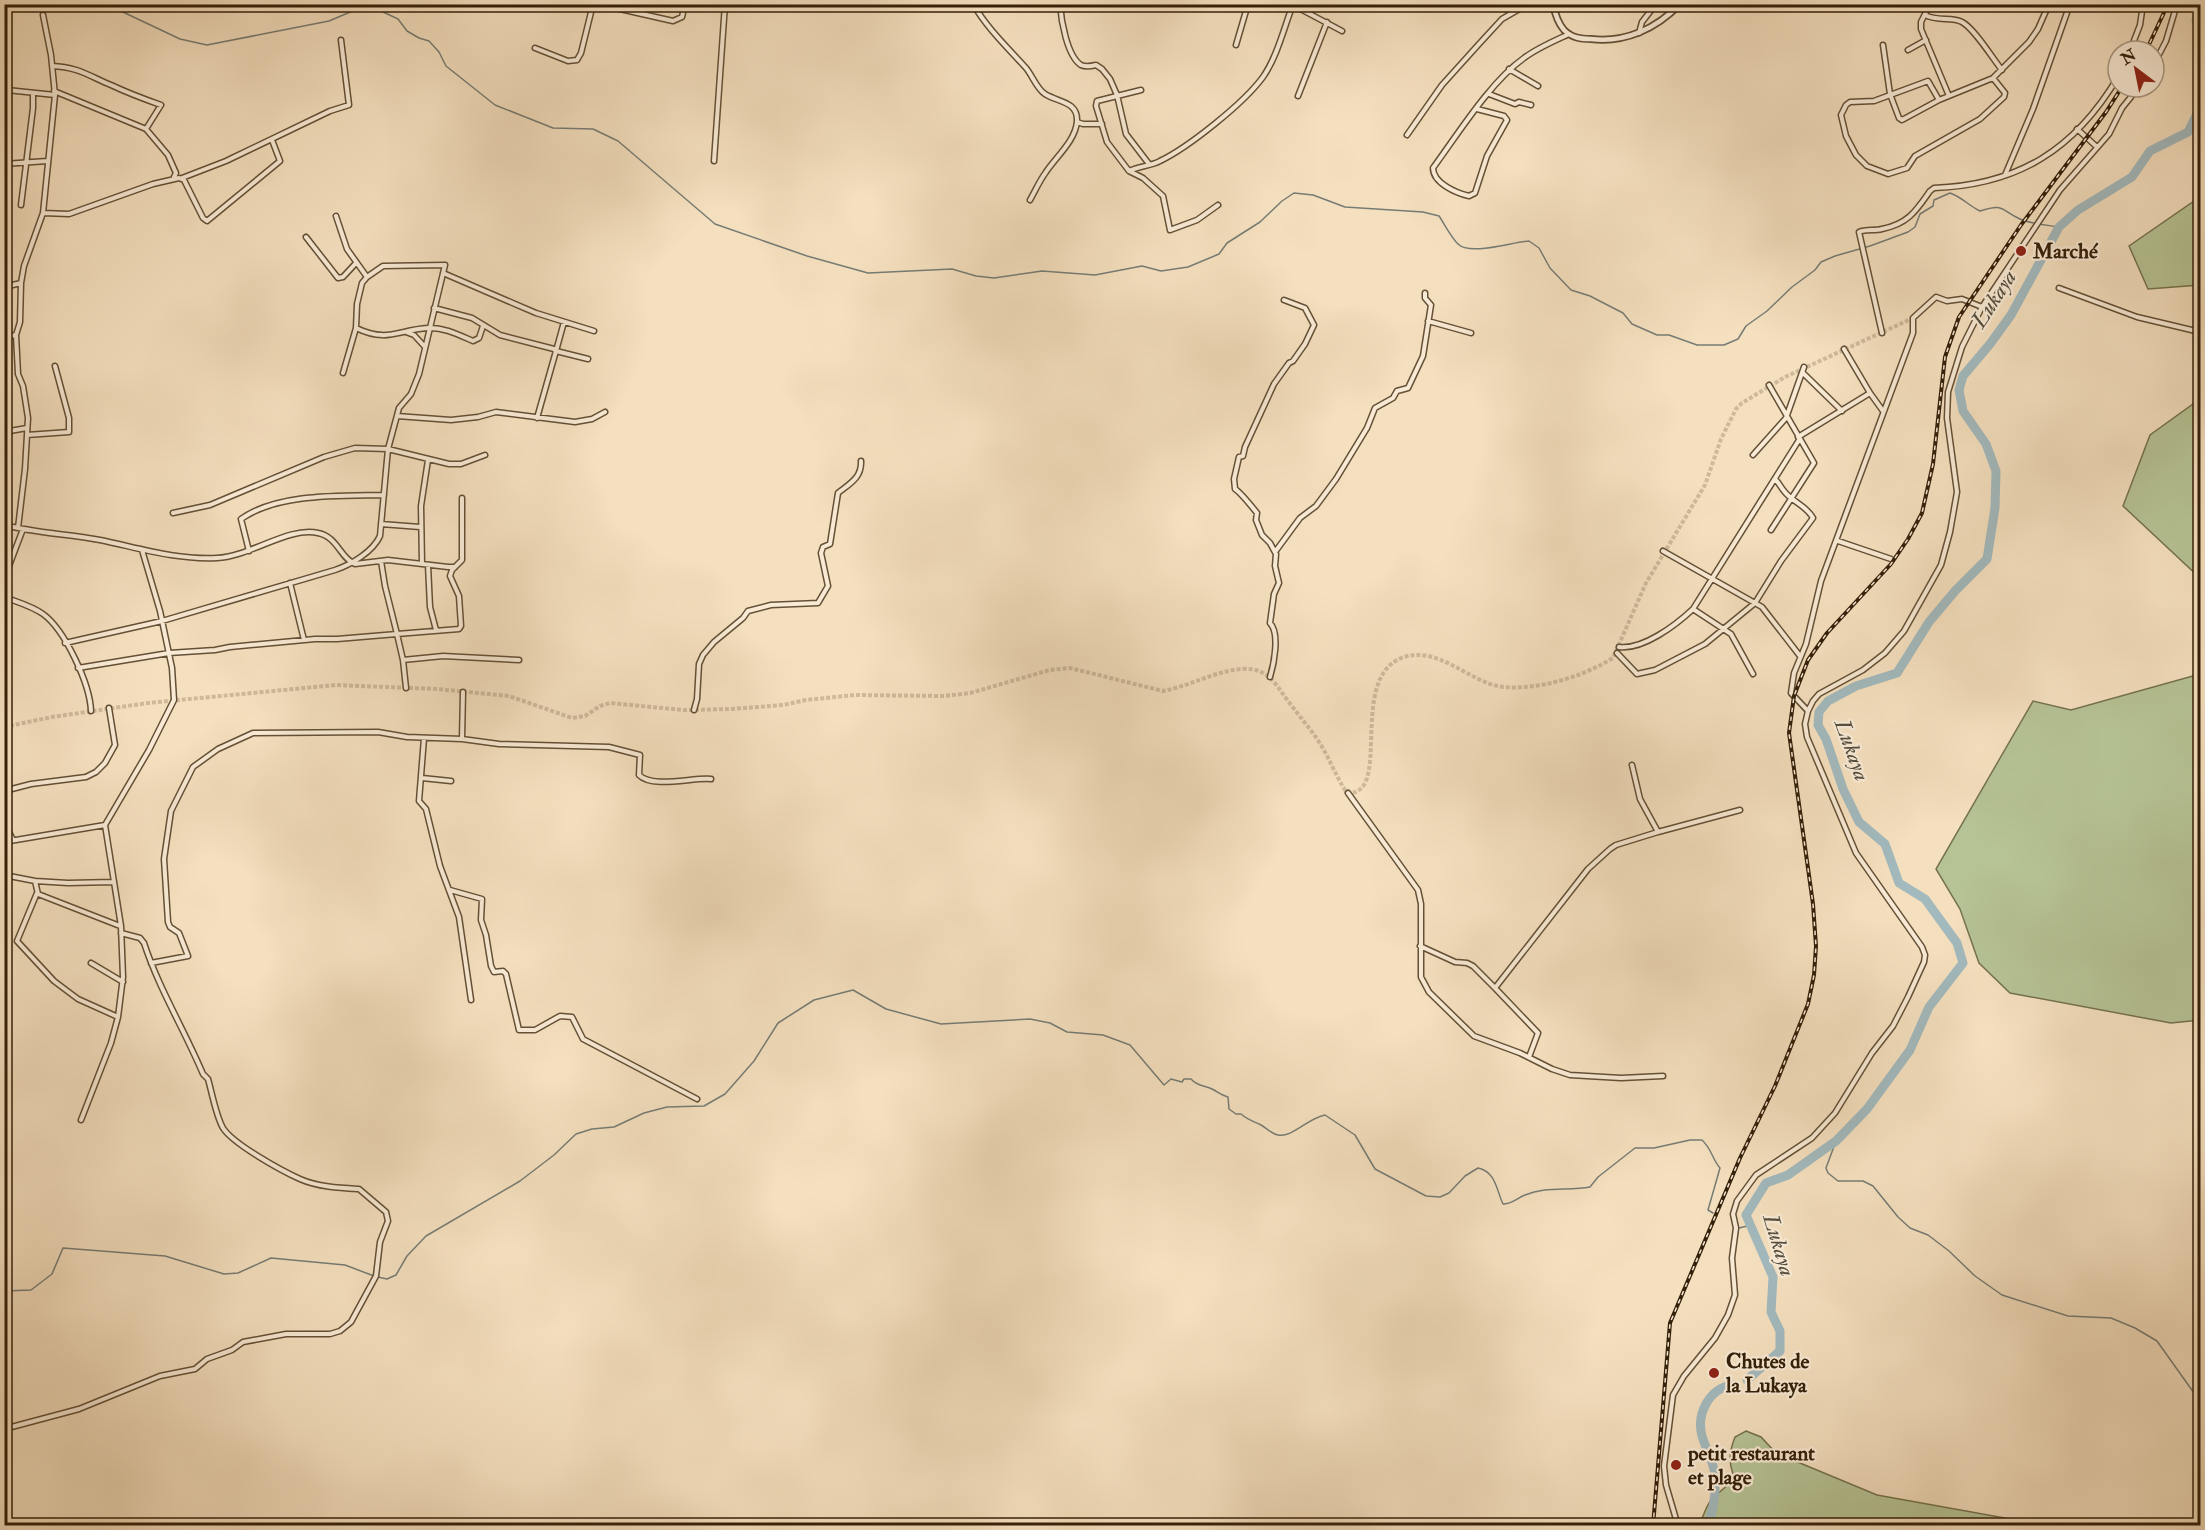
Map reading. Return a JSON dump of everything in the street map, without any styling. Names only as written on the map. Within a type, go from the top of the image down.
[{"type":"street","points":[[535,48],[568,61],[577,60],[581,53],[593,4]]},
{"type":"street","points":[[598,4],[673,21],[680,19],[684,14],[686,4]]},
{"type":"street","points":[[714,161],[725,4]]},
{"type":"street","points":[[973,4],[982,21],[1026,68],[1042,92],[1073,108],[1077,122],[1067,143],[1044,174],[1030,200]]},
{"type":"street","points":[[1060,4],[1065,38],[1072,52],[1083,66],[1096,65],[1110,79],[1126,134],[1149,164]]},
{"type":"street","points":[[1236,45],[1248,4]]},
{"type":"street","points":[[1407,135],[1442,86],[1502,19],[1528,4]]},
{"type":"street","points":[[1553,4],[1559,23],[1569,34],[1580,38],[1609,40],[1639,33],[1658,24],[1680,4]]},
{"type":"street","points":[[1639,33],[1642,22],[1656,4]]},
{"type":"street","points":[[1923,4],[1925,15],[1921,26],[1948,96]]},
{"type":"street","points":[[1883,45],[1890,94],[1900,120],[1948,96],[1993,78],[2023,49],[2037,31],[2049,4]]},
{"type":"street","points":[[2004,176],[2033,109],[2070,4]]},
{"type":"street","points":[[2135,39],[2140,25],[2143,4]]},
{"type":"street","points":[[2166,41],[2177,4]]},
{"type":"street","points":[[1129,171],[1160,162],[1192,141],[1250,92],[1264,76],[1269,66],[1293,5],[1342,31]]},
{"type":"street","points":[[4,579],[20,528],[27,435],[23,386],[18,374],[16,334],[20,322],[21,283],[34,236],[42,221],[55,93],[43,15]]},
{"type":"street","points":[[1925,15],[1935,20],[1956,19],[1963,22],[2002,70]]},
{"type":"street","points":[[1298,96],[1327,22]]},
{"type":"street","points":[[1477,109],[1504,116],[1507,120],[1487,156],[1475,193],[1469,196],[1452,191],[1432,172],[1433,168],[1477,109],[1509,69],[1527,55],[1569,34]]},
{"type":"street","points":[[43,213],[69,214],[174,178],[182,178],[226,161],[330,111],[349,105],[341,40]]},
{"type":"street","points":[[1908,50],[1926,40]]},
{"type":"street","points":[[52,66],[85,72],[108,84],[161,105],[146,129]]},
{"type":"street","points":[[1509,69],[1538,86]]},
{"type":"street","points":[[1940,100],[1928,81],[1874,100],[1850,102],[1841,115],[1846,136],[1857,155],[1868,166],[1888,174],[1905,169],[1914,156],[1983,117],[2005,95],[1993,78]]},
{"type":"street","points":[[4,93],[7,90],[33,94],[55,93],[146,129],[170,158],[176,173],[174,178]]},
{"type":"street","points":[[1141,90],[1116,95],[1097,103],[1107,142],[1129,171],[1143,178],[1162,195],[1170,230],[1197,220],[1218,205]]},
{"type":"street","points":[[1882,333],[1859,232],[1892,227],[1911,217],[1932,189],[1975,185],[2030,166],[2049,155],[2077,129],[2106,92]]},
{"type":"street","points":[[21,205],[33,94]]},
{"type":"street","points":[[1489,94],[1515,104],[1519,102],[1531,105]]},
{"type":"street","points":[[1678,1526],[1666,1485],[1664,1466],[1673,1395],[1684,1376],[1715,1338],[1728,1315],[1735,1295],[1732,1258],[1736,1228],[1733,1214],[1737,1202],[1756,1175],[1812,1138],[1834,1113],[1872,1053],[1893,1026],[1925,956],[1922,947],[1853,849],[1807,737],[1805,724],[1808,711],[1819,694],[1863,670],[1885,654],[1904,631],[1941,565],[1957,492],[1947,418],[1948,392],[1962,347],[1982,307],[2032,232],[2053,201],[2112,130],[2122,108],[2129,99]]},
{"type":"street","points":[[1077,122],[1102,124]]},
{"type":"street","points":[[2077,129],[2097,147]]},
{"type":"street","points":[[182,178],[203,218],[207,221],[280,160],[272,140]]},
{"type":"street","points":[[4,164],[47,161]]},
{"type":"street","points":[[336,216],[347,249],[367,277]]},
{"type":"street","points":[[306,237],[338,278],[343,277],[356,263]]},
{"type":"street","points":[[65,642],[162,621],[334,570],[351,562],[378,541],[388,449],[401,404],[414,388],[445,265],[394,264],[379,267],[367,277],[362,283],[357,304],[356,328],[343,374]]},
{"type":"street","points":[[442,273],[527,310],[594,331]]},
{"type":"street","points":[[4,287],[21,283]]},
{"type":"street","points":[[2060,288],[2137,317],[2200,332]]},
{"type":"street","points":[[1270,677],[1276,655],[1274,627],[1270,623],[1274,594],[1279,583],[1275,552],[1297,521],[1316,506],[1336,479],[1368,427],[1375,408],[1392,399],[1397,391],[1408,388],[1423,356],[1427,335],[1431,305],[1425,298],[1425,293]]},
{"type":"street","points":[[1808,711],[1791,693],[1794,673],[1806,642],[1821,581],[1838,541],[1913,333],[1913,318],[1936,297],[1947,301],[1962,299],[1982,307]]},
{"type":"street","points":[[1275,552],[1262,535],[1256,520],[1257,513],[1248,506],[1239,490],[1235,489],[1234,479],[1239,457],[1243,456],[1274,384],[1289,363],[1293,362],[1314,325],[1305,308],[1284,300]]},
{"type":"street","points":[[434,308],[472,318],[500,334],[588,358]]},
{"type":"street","points":[[1428,321],[1471,333]]},
{"type":"street","points":[[537,418],[564,322]]},
{"type":"street","points":[[356,328],[377,336],[430,328],[444,330],[473,341],[478,338],[483,326]]},
{"type":"street","points":[[406,332],[414,335],[425,347]]},
{"type":"street","points":[[4,337],[16,334]]},
{"type":"street","points":[[1844,349],[1883,411]]},
{"type":"street","points":[[27,435],[69,432],[69,418],[55,366]]},
{"type":"street","points":[[1753,455],[1786,418],[1803,370],[1842,411]]},
{"type":"street","points":[[1769,386],[1813,465],[1771,530]]},
{"type":"street","points":[[1775,479],[1792,498],[1808,510],[1813,519],[1781,561],[1755,603],[1725,629],[1685,656],[1640,675],[1634,673],[1618,650],[1633,648],[1675,625],[1693,609],[1799,439],[1870,393]]},
{"type":"street","points":[[397,416],[451,420],[496,412],[575,422],[592,419],[605,412]]},
{"type":"street","points":[[4,432],[27,428]]},
{"type":"street","points":[[173,513],[226,499],[341,451],[369,447],[388,449],[450,464],[460,464],[485,455]]},
{"type":"street","points":[[422,564],[420,527],[422,495],[428,460]]},
{"type":"street","points":[[694,710],[699,664],[703,654],[748,611],[771,605],[818,603],[828,586],[821,553],[823,548],[830,544],[838,493],[853,483],[861,470],[861,461]]},
{"type":"street","points":[[249,551],[241,519],[258,510],[315,497],[384,495]]},
{"type":"street","points":[[78,668],[169,653],[457,629],[461,626],[459,596],[450,576],[462,560],[462,498]]},
{"type":"street","points":[[381,524],[420,527]]},
{"type":"street","points":[[4,525],[97,540],[162,555],[201,558],[226,557],[294,534],[313,532],[332,539],[351,562],[361,564],[381,561],[455,567]]},
{"type":"street","points":[[1838,541],[1891,559]]},
{"type":"street","points":[[81,1120],[98,1080],[118,1017],[123,982],[122,933],[105,825],[149,750],[174,700],[174,681],[169,653],[155,591],[142,550]]},
{"type":"street","points":[[1663,551],[1764,608],[1800,656]]},
{"type":"street","points":[[381,561],[403,660],[406,687]]},
{"type":"street","points":[[428,565],[430,607],[436,630]]},
{"type":"street","points":[[290,583],[304,640]]},
{"type":"street","points":[[4,597],[41,612],[56,626],[78,668],[91,711]]},
{"type":"street","points":[[1693,609],[1733,636],[1753,675]]},
{"type":"street","points":[[403,660],[443,656],[519,660]]},
{"type":"street","points":[[462,739],[463,692]]},
{"type":"street","points":[[4,791],[31,784],[86,777],[96,772],[105,763],[115,745],[109,708]]},
{"type":"street","points":[[151,963],[188,956],[179,933],[170,927],[168,921],[164,859],[171,811],[193,767],[218,749],[253,733],[370,732],[499,744],[609,747],[640,755],[639,775],[643,779],[670,782],[711,778]]},
{"type":"street","points":[[424,738],[419,801],[426,809],[440,866],[459,917],[471,1000]]},
{"type":"street","points":[[1632,765],[1640,799],[1658,832]]},
{"type":"street","points":[[422,778],[451,781]]},
{"type":"street","points":[[1348,793],[1418,890],[1421,904],[1420,975],[1429,992],[1474,1036],[1529,1057],[1552,1069],[1576,1076],[1621,1078],[1663,1076]]},
{"type":"street","points":[[1495,988],[1588,869],[1610,849],[1658,832],[1740,810]]},
{"type":"street","points":[[4,822],[14,840]]},
{"type":"street","points":[[4,842],[94,825],[105,825]]},
{"type":"street","points":[[4,874],[68,884],[113,882]]},
{"type":"street","points":[[35,880],[37,893],[17,941],[54,981],[78,999],[118,1017]]},
{"type":"street","points":[[450,890],[483,899],[481,921],[486,935],[490,966],[494,972],[503,971],[506,974],[519,1030],[535,1030],[560,1016],[572,1017],[583,1039],[697,1099]]},
{"type":"street","points":[[37,893],[121,926]]},
{"type":"street","points":[[4,1429],[79,1409],[160,1376],[195,1369],[207,1359],[232,1350],[243,1342],[286,1334],[330,1334],[340,1331],[351,1322],[376,1276],[380,1242],[388,1221],[386,1212],[359,1189],[340,1189],[299,1179],[249,1151],[226,1132],[208,1079],[203,1074],[164,995],[144,943],[140,938],[122,933]]},
{"type":"street","points":[[1420,946],[1455,963],[1467,963],[1473,966],[1495,988],[1538,1033],[1529,1057]]},
{"type":"street","points":[[91,963],[123,982]]},
{"type":"green space","points":[[2200,197],[2200,285],[2148,289],[2129,246]]},
{"type":"green space","points":[[2200,399],[2200,578],[2123,506],[2150,435]]},
{"type":"green space","points":[[2200,674],[2200,1020],[2171,1023],[2010,993],[1979,963],[1960,909],[1936,869],[2033,701],[2071,710]]},
{"type":"green space","points":[[1746,1431],[1761,1437],[1776,1453],[1877,1495],[2044,1525],[1699,1525],[1710,1502],[1731,1479],[1733,1474],[1730,1455],[1733,1442],[1735,1437]]},
{"type":"waterway","points":[[106,4],[180,39],[207,45],[329,21],[355,10],[379,10],[398,19],[407,31],[429,41],[439,52],[446,66],[495,105],[553,128],[593,129],[618,141],[715,224],[807,256],[868,273],[952,269],[976,276],[994,278],[1042,271],[1095,275],[1142,266],[1161,271],[1188,267],[1219,254],[1227,243],[1260,222],[1294,193],[1313,195],[1345,207],[1423,212],[1439,216],[1455,241],[1472,249],[1529,241],[1539,248],[1550,268],[1571,290],[1590,296],[1623,313],[1632,324],[1657,335],[1669,335],[1697,345],[1724,345],[1738,339],[1746,326],[1767,311],[1792,287],[1815,270],[1821,262],[1908,232],[1915,227],[1920,214],[1933,206],[1934,200],[1950,193],[1980,211],[1998,208],[2024,221],[2059,227]]},
{"type":"waterway","name":"Lukaya","points":[[2200,4],[2196,21],[2200,31]]},
{"type":"waterway","name":"Lukaya","points":[[1747,1380],[1780,1351],[1780,1331],[1771,1312],[1773,1277],[1746,1215],[1766,1183],[1788,1175],[1836,1141],[1867,1109],[1910,1050],[1929,1007],[1963,963],[1957,943],[1925,899],[1899,883],[1885,844],[1859,822],[1843,789],[1826,739],[1818,725],[1819,712],[1828,701],[1856,686],[1897,673],[1929,622],[1955,591],[1987,559],[1995,508],[1996,471],[1986,444],[1963,411],[1959,390],[1963,376],[2011,315],[2059,227],[2078,210],[2132,177],[2150,151],[2188,132],[2199,110],[2200,99]]},
{"type":"waterway","points":[[378,1277],[387,1279],[396,1275],[407,1256],[426,1236],[520,1181],[554,1155],[576,1134],[592,1129],[614,1127],[644,1113],[667,1107],[704,1106],[725,1094],[754,1061],[778,1023],[814,1000],[853,990],[886,1009],[941,1024],[1030,1019],[1050,1023],[1067,1032],[1103,1035],[1130,1045],[1164,1085],[1171,1079],[1182,1082],[1184,1079],[1191,1079],[1228,1097],[1229,1109],[1276,1134],[1289,1134],[1325,1115],[1355,1135],[1375,1169],[1426,1196],[1440,1197],[1449,1193],[1465,1176],[1478,1168],[1492,1177],[1503,1204],[1533,1192],[1590,1187],[1598,1177],[1635,1148],[1654,1148],[1690,1140],[1702,1140],[1720,1168],[1708,1210],[1713,1213]]},
{"type":"waterway","points":[[1836,1141],[1826,1168],[1828,1173],[1838,1181],[1863,1181],[1873,1186],[1910,1228],[1928,1235],[1975,1276],[2002,1295],[2068,1316],[2111,1318],[2157,1341],[2194,1393],[2200,1396]]},
{"type":"waterway","points":[[1739,1228],[1751,1225]]},
{"type":"waterway","points":[[4,1291],[31,1290],[52,1274],[63,1248],[165,1256],[224,1274],[238,1273],[271,1258],[345,1265],[374,1276]]},
{"type":"waterway","name":"Lukaya","points":[[1708,1526],[1714,1501],[1715,1476],[1702,1436],[1701,1419],[1703,1410],[1712,1396],[1725,1387],[1734,1385]]},
{"type":"tunnel","points":[[4,727],[52,717],[148,703],[336,685],[437,689],[509,696],[572,718],[585,716],[600,706],[610,703],[683,710],[732,709],[855,695],[944,696],[970,693],[1050,670],[1070,668],[1163,691],[1232,670],[1251,669],[1270,678],[1279,688],[1317,739],[1348,793],[1361,789],[1368,776],[1372,712],[1376,690],[1384,672],[1399,659],[1413,655],[1439,659],[1490,684],[1517,687],[1560,681],[1588,671],[1613,658],[1646,583],[1705,485],[1721,439],[1736,409],[1785,377],[1913,318]]},
{"type":"railway","points":[[2152,39],[2168,4]]},
{"type":"railway","points":[[1653,1526],[1670,1323],[1740,1158],[1775,1086],[1808,1004],[1814,975],[1816,946],[1813,904],[1789,733],[1794,696],[1808,660],[1827,633],[1891,564],[1922,513],[1933,464],[1945,357],[1959,317],[2021,225],[2114,99]]},
{"type":"place","name":"Marché","points":[[2021,251]]},
{"type":"place","name":"Chutes de la Lukaya","points":[[1714,1373]]},
{"type":"place","name":"petit restaurant et plage","points":[[1676,1465]]}]
